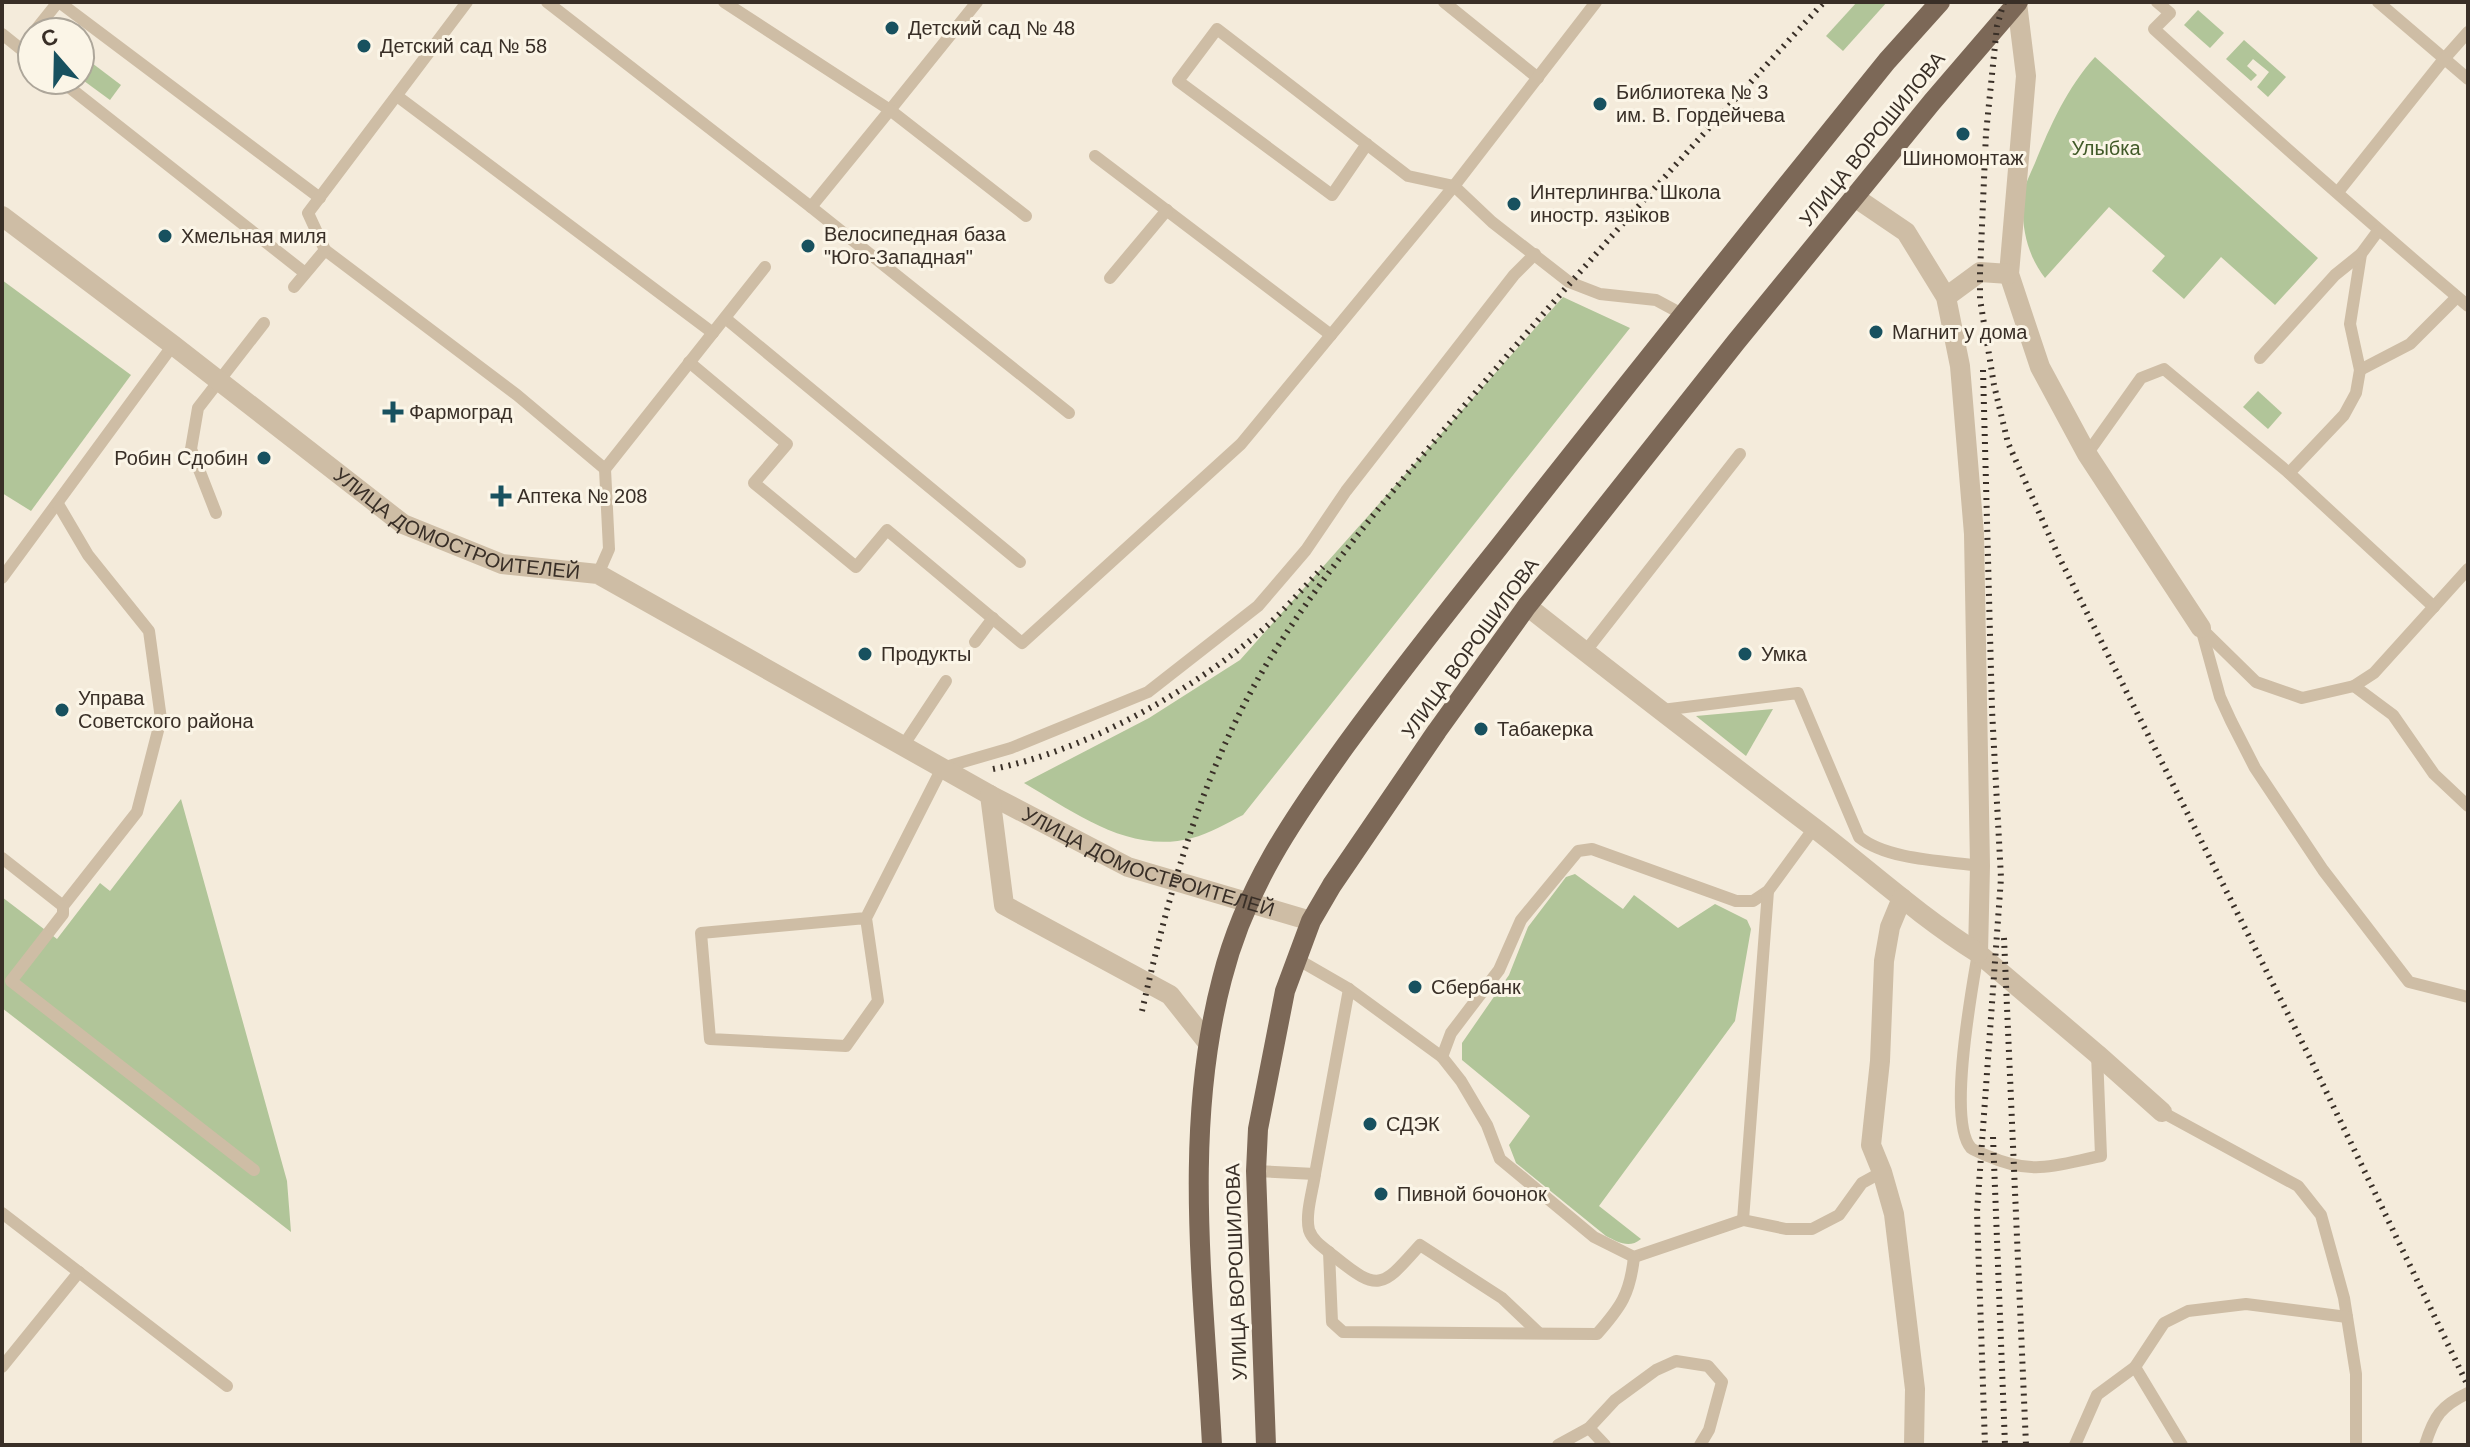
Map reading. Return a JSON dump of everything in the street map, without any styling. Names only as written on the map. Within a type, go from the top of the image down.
[{"type":"main road","name":"УЛИЦА ВОРОШИЛОВА","points":[[1212,1445],[1198,1175],[1202,1087],[1222,977],[1247,904],[1271,854],[1384,693],[1682,314],[1887,61],[1940,2]]},
{"type":"main road","name":"УЛИЦА ВОРОШИЛОВА","points":[[1266,1445],[1256,1171],[1258,1129],[1269,1060],[1285,991],[1311,921],[1375,820],[1527,606],[1736,342],[2017,3]]},
{"type":"street","points":[[2017,3],[2026,76],[2009,274],[2040,367],[2087,454],[2201,628]]},
{"type":"street","points":[[1856,198],[1906,232],[1946,297],[1960,366],[1974,534],[1980,866],[1978,953]]},
{"type":"street","name":"УЛИЦА ДОМОСТРОИТЕЛЕЙ","points":[[2,216],[403,524],[502,564],[598,574],[990,795],[1128,867],[1311,921]]},
{"type":"street","points":[[1946,297],[1980,272],[2009,274]]},
{"type":"street","points":[[1527,606],[1934,925],[1978,953],[2162,1112]]},
{"type":"street","name":"УЛИЦА ДОМОСТРОИТЕЛЕЙ","points":[[990,795],[1004,905],[1170,995],[1208,1043]]},
{"type":"street","points":[[1902,898],[1890,927],[1884,961],[1880,1061],[1871,1145],[1894,1214],[1913,1375],[1914,1445]]},
{"type":"lane","points":[[58,2],[320,198]]},
{"type":"lane","points":[[467,2],[308,213],[325,250],[517,395],[605,469]]},
{"type":"lane","points":[[547,2],[1069,413]]},
{"type":"lane","points":[[724,2],[890,110],[1026,216]]},
{"type":"lane","points":[[811,207],[977,2]]},
{"type":"lane","points":[[1444,2],[1538,78]]},
{"type":"lane","points":[[689,362],[787,444],[754,483],[856,567],[887,530],[1022,643],[1241,444],[1454,186],[1596,2]]},
{"type":"lane","points":[[2157,2],[2170,13],[2154,29],[2378,231],[2468,306]]},
{"type":"lane","points":[[2378,2],[2468,79]]},
{"type":"lane","points":[[1367,144],[1332,195],[1178,81],[1217,29],[1367,144],[1408,176],[1454,186],[1492,222],[1569,282],[1600,294],[1656,300],[1682,314]]},
{"type":"lane","points":[[2338,192],[2468,32]]},
{"type":"lane","points":[[80,96],[305,273]]},
{"type":"lane","points":[[397,96],[713,333]]},
{"type":"lane","points":[[1095,156],[1331,335]]},
{"type":"lane","points":[[1110,278],[1167,210]]},
{"type":"lane","points":[[2260,358],[2335,275],[2361,254],[2378,231]]},
{"type":"lane","points":[[294,287],[325,250]]},
{"type":"lane","points":[[866,918],[701,933],[710,1039],[846,1046],[878,1001],[866,918],[942,768],[1011,748],[1148,692],[1258,606],[1306,550],[1346,491],[1514,275],[1535,254]]},
{"type":"lane","points":[[2289,473],[2344,415],[2356,393],[2360,370],[2350,324],[2361,254]]},
{"type":"lane","points":[[598,574],[609,549],[605,469],[765,267]]},
{"type":"lane","points":[[2360,370],[2410,344],[2457,297]]},
{"type":"lane","points":[[725,318],[1020,562]]},
{"type":"lane","points":[[216,513],[191,449],[198,408],[264,323]]},
{"type":"lane","points":[[2,578],[173,345]]},
{"type":"lane","points":[[2087,454],[2141,378],[2164,369],[2289,473],[2434,607]]},
{"type":"lane","points":[[1585,652],[1740,454]]},
{"type":"lane","points":[[58,504],[88,555],[149,631],[161,719],[137,812],[63,906],[63,914],[11,981],[254,1170]]},
{"type":"lane","points":[[2201,628],[2256,682],[2302,698],[2354,686],[2374,673],[2468,569]]},
{"type":"lane","points":[[975,642],[993,618]]},
{"type":"lane","points":[[2201,628],[2220,697],[2231,721],[2255,768],[2323,870],[2409,982],[2468,997]]},
{"type":"lane","points":[[903,746],[946,681]]},
{"type":"lane","points":[[2354,686],[2393,715],[2434,774],[2468,806]]},
{"type":"lane","points":[[1658,711],[1798,693],[1859,837],[1871,847],[1886,851],[1980,866]]},
{"type":"lane","points":[[1442,1057],[1451,1033],[1499,970],[1521,920],[1578,851],[1592,849],[1736,901],[1753,901],[1768,891],[1814,828]]},
{"type":"lane","points":[[2,858],[63,906]]},
{"type":"lane","points":[[1743,1220],[1768,891]]},
{"type":"lane","points":[[1978,953],[1965,1027],[1962,1093],[1964,1132],[1972,1149],[2000,1161],[2037,1170],[2101,1156],[2097,1054]]},
{"type":"lane","points":[[1297,959],[1349,989],[1442,1057],[1461,1081],[1487,1125],[1500,1159],[1594,1237],[1634,1257],[1743,1220],[1786,1229],[1812,1229],[1839,1215],[1862,1183],[1882,1172]]},
{"type":"lane","points":[[1349,989],[1308,1228],[1315,1240],[1363,1279],[1377,1281],[1393,1275],[1420,1245],[1502,1298],[1539,1333]]},
{"type":"lane","points":[[2162,1112],[2298,1186],[2321,1215],[2347,1317],[2356,1374],[2356,1445]]},
{"type":"lane","points":[[1256,1171],[1315,1174]]},
{"type":"lane","points":[[2,1213],[227,1386]]},
{"type":"lane","points":[[1329,1252],[1332,1322],[1343,1332],[1597,1334],[1622,1306],[1631,1281],[1634,1257]]},
{"type":"lane","points":[[2,1367],[79,1272]]},
{"type":"lane","points":[[2075,1445],[2097,1395],[2135,1367],[2164,1323],[2188,1311],[2246,1304],[2347,1317]]},
{"type":"lane","points":[[1558,1445],[1589,1428],[1615,1400],[1656,1370],[1676,1361],[1708,1366],[1722,1382],[1709,1430],[1700,1445]]},
{"type":"lane","points":[[2135,1367],[2182,1445]]},
{"type":"lane","points":[[2425,1445],[2445,1405],[2468,1393]]},
{"type":"lane","points":[[1589,1428],[1605,1445]]},
{"type":"green space","points":[[1857,2],[1887,2],[1843,51],[1826,36]]},
{"type":"green space","points":[[2198,10],[2224,33],[2210,48],[2184,25]]},
{"type":"green space","points":[[2244,40],[2286,77],[2268,97],[2257,87],[2269,72],[2253,59],[2247,66],[2257,75],[2251,81],[2226,59]]},
{"type":"green space","name":"Улыбка","points":[[2095,57],[2318,258],[2275,305],[2221,257],[2184,299],[2152,271],[2165,256],[2109,207],[2045,278],[2038,269],[2026,237],[2024,191],[2060,107]]},
{"type":"green space","points":[[96,66],[121,85],[110,100],[96,90]]},
{"type":"green space","points":[[2,280],[131,375],[31,511],[2,493]]},
{"type":"green space","points":[[1563,297],[1630,328],[1243,815],[1192,838],[1169,842],[1147,841],[1104,828],[1024,783],[1149,718],[1240,660]]},
{"type":"green space","points":[[2258,391],[2282,413],[2268,429],[2243,407]]},
{"type":"green space","points":[[1773,709],[1746,756],[1696,716]]},
{"type":"green space","points":[[181,799],[287,1181],[291,1232],[2,1008],[2,897],[57,939],[100,883],[110,891]]},
{"type":"green space","points":[[1575,874],[1623,909],[1634,895],[1678,928],[1715,904],[1747,920],[1751,929],[1735,1021],[1599,1206],[1641,1239],[1632,1244],[1606,1236],[1516,1163],[1509,1145],[1530,1116],[1462,1060],[1462,1043],[1509,975],[1528,927],[1566,877]]},
{"type":"railway","points":[[1142,1011],[1177,873],[1208,784],[1247,698],[1315,591],[1363,528],[1552,303],[1824,2]]},
{"type":"railway","points":[[2004,2],[1997,26],[1986,133],[1980,299],[1994,385],[2008,443],[2058,555],[2311,1060],[2468,1386]]},
{"type":"railway","points":[[1983,370],[1992,710],[2001,878],[1977,1212],[1985,1445]]},
{"type":"railway","points":[[993,769],[1065,748],[1175,694],[1209,672],[1268,625],[1323,567]]},
{"type":"railway","points":[[2004,938],[2026,1445]]},
{"type":"railway","points":[[1993,1137],[2005,1445]]},
{"type":"place","name":"Детский сад № 48","points":[[892,28]]},
{"type":"place","name":"Детский сад № 58","points":[[364,46]]},
{"type":"place","name":"Библиотека № 3 им. В. Гордейчева","points":[[1600,104]]},
{"type":"place","name":"Шиномонтаж","points":[[1963,134]]},
{"type":"place","name":"Интерлингва. Школа иностр. языков","points":[[1514,204]]},
{"type":"place","name":"Хмельная миля","points":[[165,236]]},
{"type":"place","name":"Велосипедная база \"Юго-Западная\"","points":[[808,246]]},
{"type":"place","name":"Магнит у дома","points":[[1876,332]]},
{"type":"place","name":"Фармоград","points":[[393,412]]},
{"type":"place","name":"Робин Сдобин","points":[[264,458]]},
{"type":"place","name":"Аптека № 208","points":[[501,496]]},
{"type":"place","name":"Продукты","points":[[865,654]]},
{"type":"place","name":"Умка","points":[[1745,654]]},
{"type":"place","name":"Управа Советского района","points":[[62,710]]},
{"type":"place","name":"Табакерка","points":[[1481,729]]},
{"type":"place","name":"Сбербанк","points":[[1415,987]]},
{"type":"place","name":"СДЭК","points":[[1370,1124]]},
{"type":"place","name":"Пивной бочонок","points":[[1381,1194]]}]
